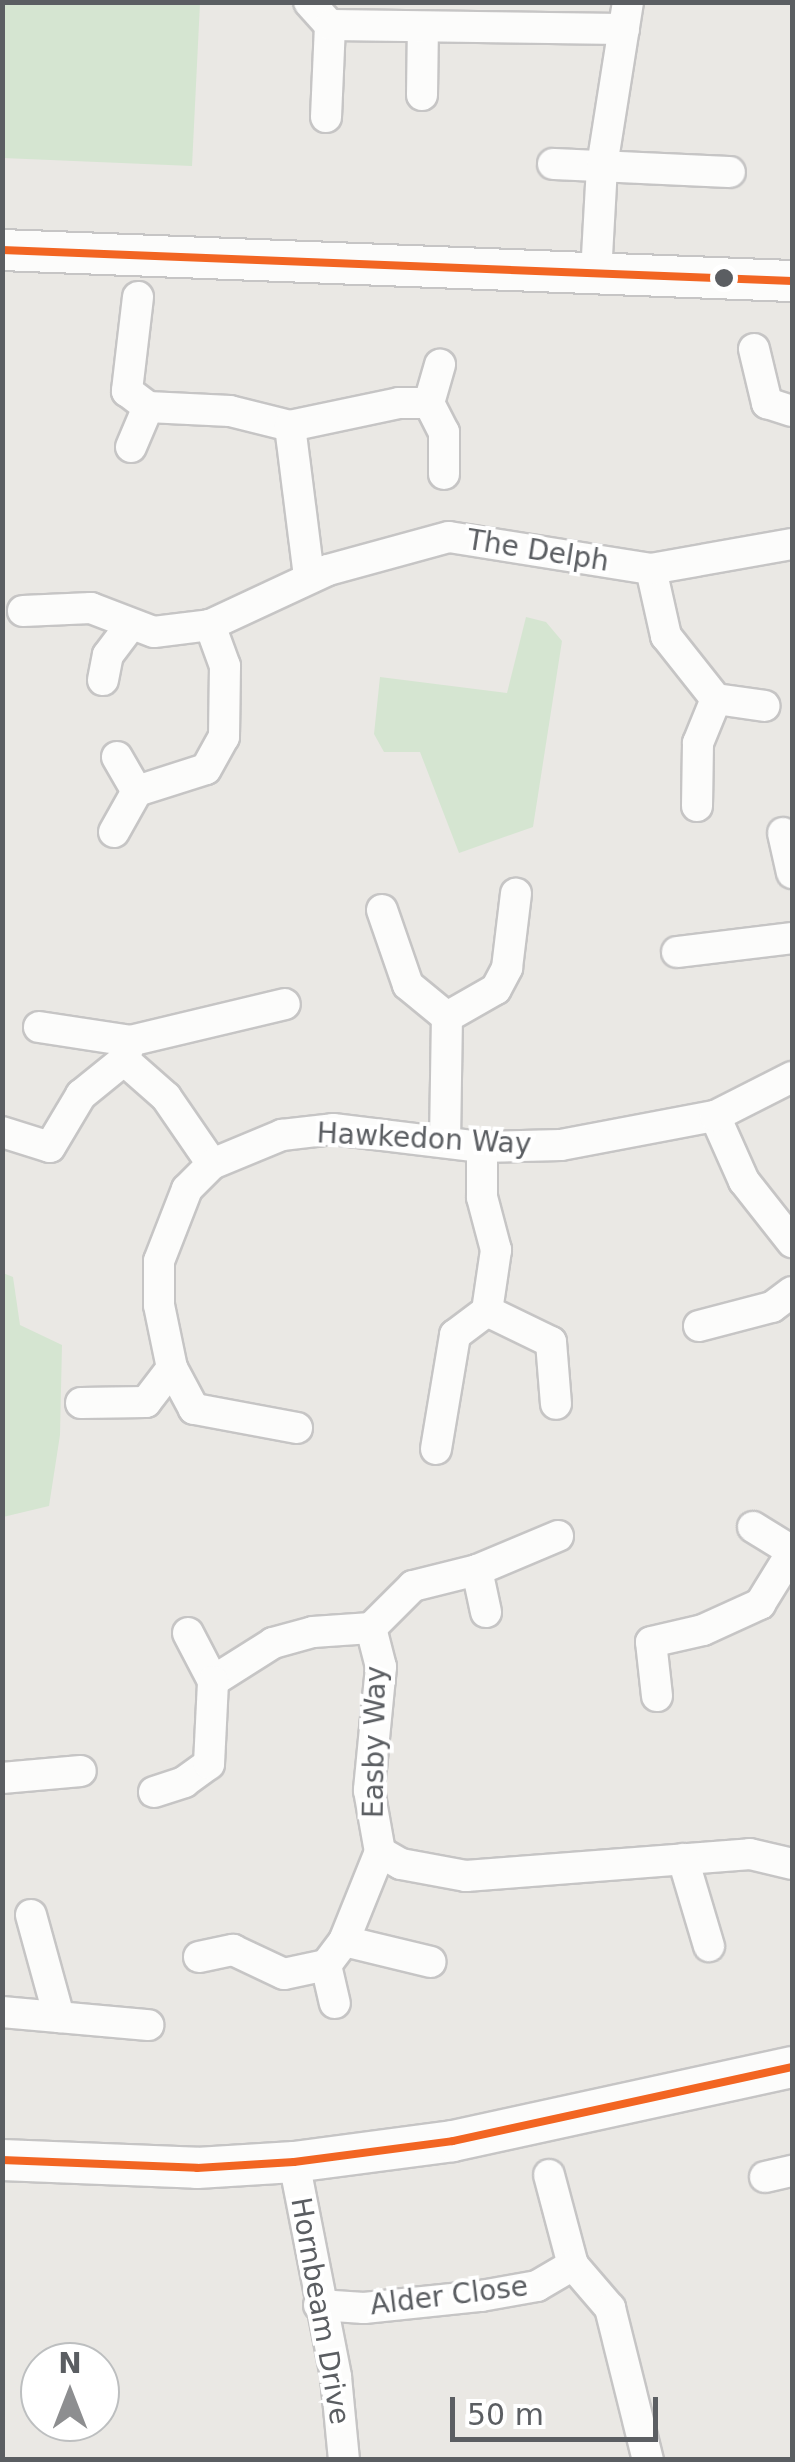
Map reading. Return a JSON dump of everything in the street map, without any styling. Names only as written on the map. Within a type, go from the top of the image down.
[{"type":"street","points":[[309,2],[330,25],[326,117]]},
{"type":"street","points":[[330,25],[423,27],[626,16],[602,166],[596,274]]},
{"type":"street","points":[[422,95],[423,27]]},
{"type":"street","points":[[553,164],[730,172]]},
{"type":"street","points":[[2,250],[792,281]]},
{"type":"street","points":[[138,296],[127,391],[148,407],[230,411],[290,426],[399,402],[430,402]]},
{"type":"street","points":[[754,349],[767,402],[792,411]]},
{"type":"street","points":[[440,364],[430,402],[444,432],[444,474]]},
{"type":"street","points":[[131,446],[148,407]]},
{"type":"street","points":[[290,426],[309,576]]},
{"type":"street","name":"The Delph","points":[[23,612],[90,608],[154,632],[210,625],[309,576],[449,537],[651,569],[792,544]]},
{"type":"street","points":[[651,569],[666,636],[716,699],[764,706]]},
{"type":"street","points":[[114,832],[136,790],[206,769],[224,737],[226,666],[210,625]]},
{"type":"street","points":[[103,680],[108,655],[130,626]]},
{"type":"street","points":[[698,806],[698,743],[716,699]]},
{"type":"street","points":[[117,757],[136,790]]},
{"type":"street","points":[[784,833],[792,873]]},
{"type":"street","points":[[447,1018],[496,989],[507,968],[516,894]]},
{"type":"street","points":[[382,910],[408,985],[447,1018]]},
{"type":"street","points":[[678,952],[792,938]]},
{"type":"street","points":[[39,1027],[124,1038],[285,1004]]},
{"type":"street","points":[[444,1142],[447,1018]]},
{"type":"street","points":[[2,1132],[50,1147],[81,1095],[124,1038]]},
{"type":"street","points":[[124,1038],[212,1164]]},
{"type":"street","name":"Hawkedon Way","points":[[297,1428],[194,1409],[172,1368],[158,1306],[159,1262],[187,1189],[212,1164],[282,1134],[332,1130],[482,1146],[561,1145],[715,1116],[792,1078]]},
{"type":"street","points":[[715,1116],[744,1181],[792,1242]]},
{"type":"street","points":[[436,1449],[455,1334],[487,1311],[496,1250],[482,1197],[482,1146]]},
{"type":"street","points":[[700,1326],[772,1307],[792,1292]]},
{"type":"street","points":[[487,1311],[551,1342],[556,1404]]},
{"type":"street","points":[[81,1403],[146,1402],[172,1368]]},
{"type":"street","points":[[657,1696],[651,1642],[703,1630],[760,1604],[792,1551],[753,1527]]},
{"type":"street","name":"Easby Way","points":[[558,1536],[477,1570],[413,1586],[371,1628],[381,1667],[369,1790],[380,1852],[400,1864],[466,1876],[750,1854],[792,1864]]},
{"type":"street","points":[[477,1570],[486,1612]]},
{"type":"street","points":[[213,1681],[274,1644],[313,1632],[371,1628]]},
{"type":"street","points":[[154,1792],[209,1764],[213,1681],[188,1633]]},
{"type":"street","points":[[2,1778],[81,1771]]},
{"type":"street","points":[[334,2003],[335,1953],[380,1852]]},
{"type":"street","points":[[683,1859],[709,1946]]},
{"type":"street","points":[[31,1915],[59,2016]]},
{"type":"street","points":[[199,1957],[233,1950],[284,1974],[335,1953],[432,1962]]},
{"type":"street","points":[[2,2012],[148,2025]]},
{"type":"street","points":[[2,2160],[197,2168],[294,2162],[452,2141],[792,2067]]},
{"type":"street","name":"Hornbeam Drive","points":[[294,2162],[344,2460]]},
{"type":"street","points":[[549,2175],[573,2265],[610,2308],[648,2460]]},
{"type":"street","name":"Alder Close","points":[[319,2305],[364,2308],[481,2296],[538,2286],[573,2265]]},
{"type":"green space","points":[[3,2],[200,3],[192,166],[3,158]]},
{"type":"green space","points":[[526,617],[546,622],[562,641],[533,827],[459,853],[420,752],[384,752],[374,734],[380,677],[507,693]]},
{"type":"green space","points":[[3,1273],[13,1277],[20,1325],[62,1345],[60,1435],[49,1506],[3,1517]]},
{"type":"transit line","points":[[2,250],[792,281]]},
{"type":"transit line","points":[[2,2160],[197,2168],[294,2162],[453,2141],[792,2067]]}]
